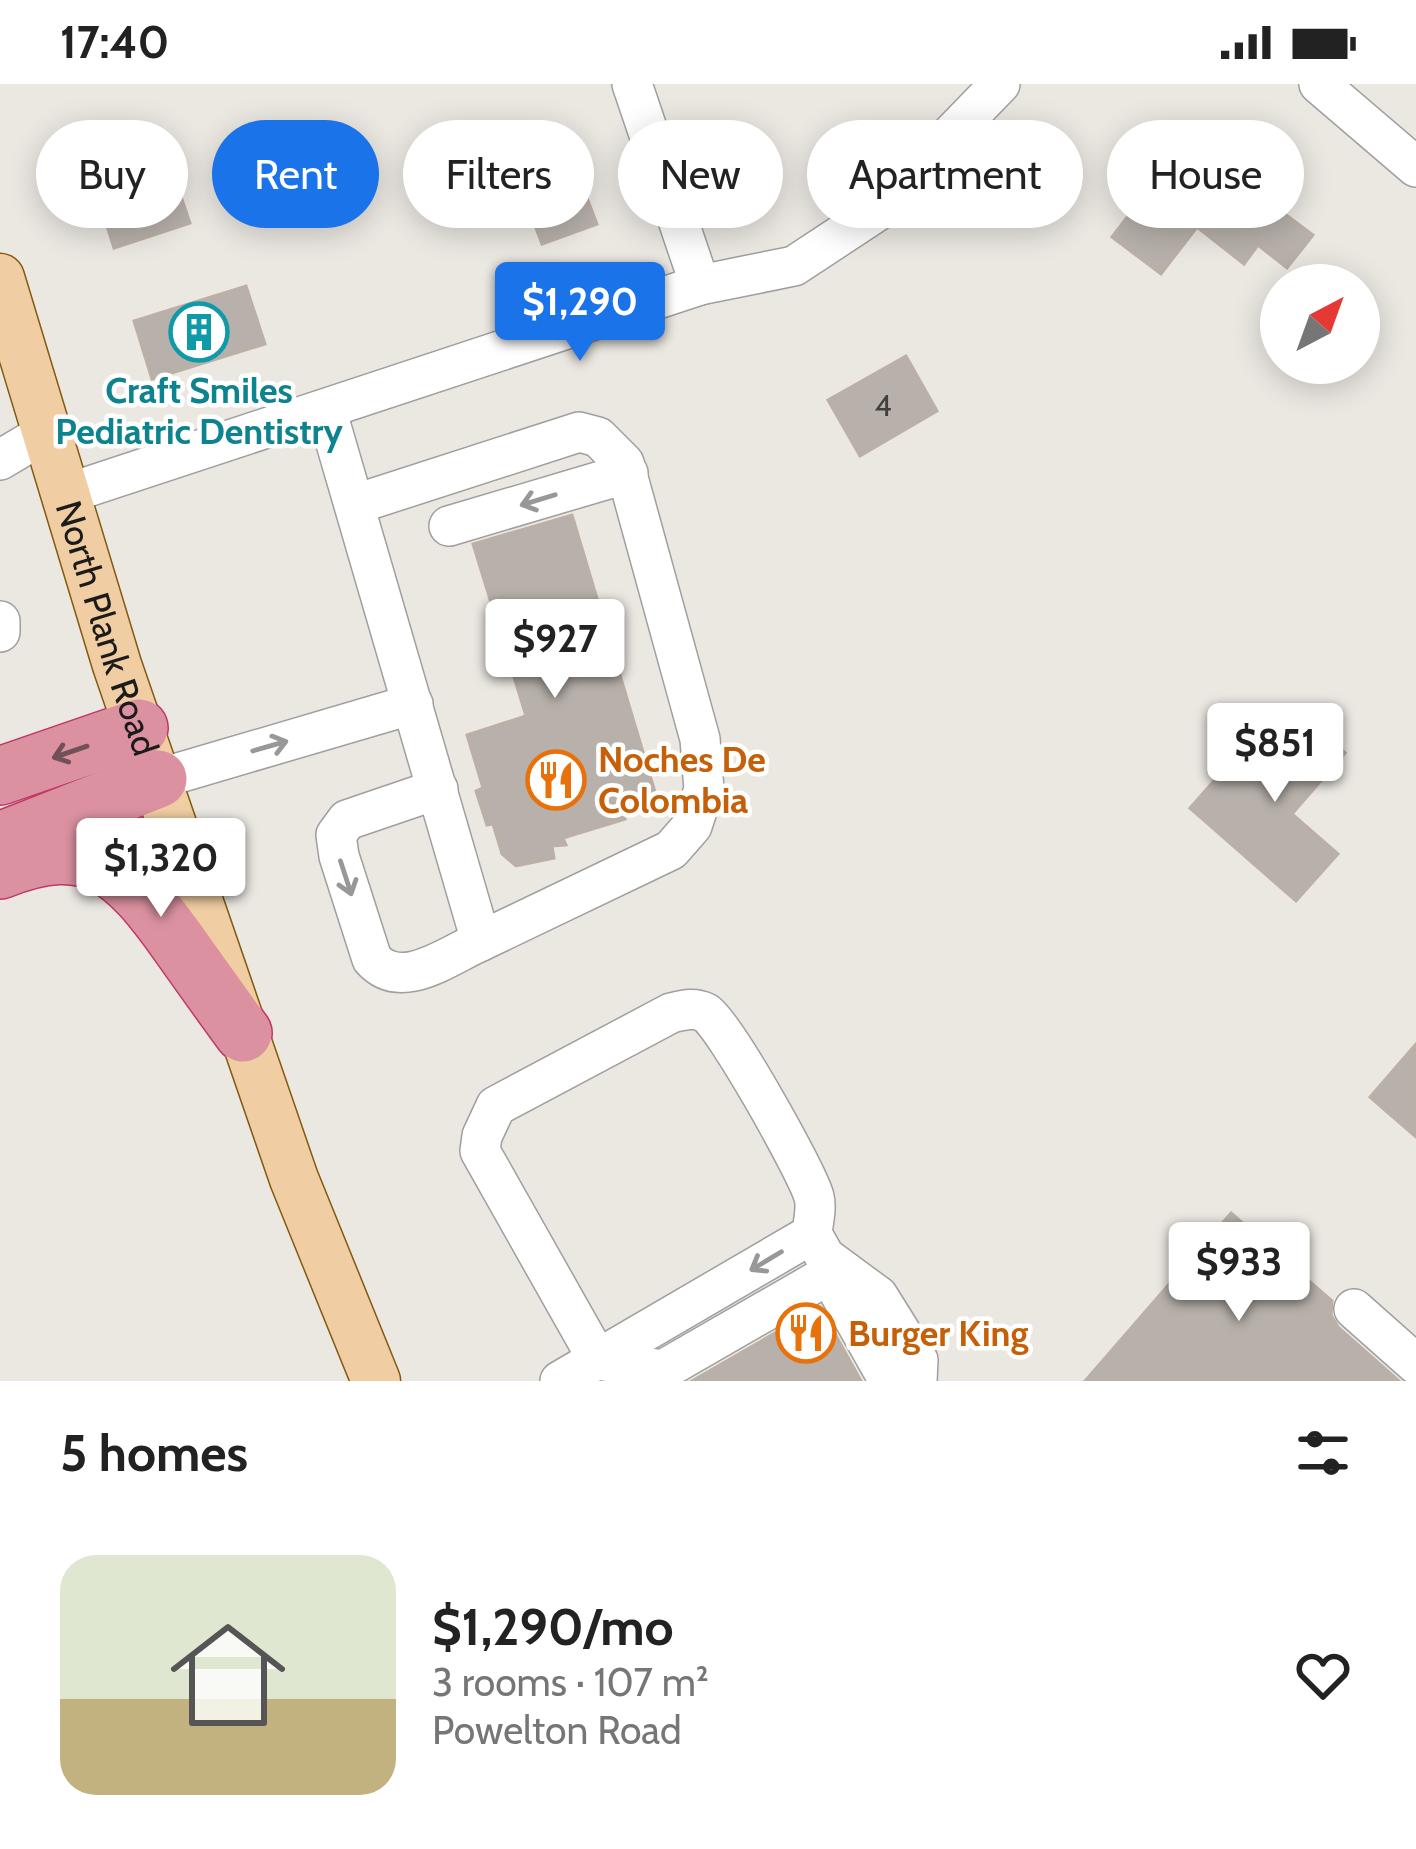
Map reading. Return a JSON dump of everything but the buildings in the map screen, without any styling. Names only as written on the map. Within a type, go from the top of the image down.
[{"type":"highway","points":[[0,776],[148,753]]},
{"type":"highway","points":[[0,841],[148,753]]},
{"type":"highway","points":[[0,870],[59,854],[96,860],[116,870],[150,903],[243,1033]]},
{"type":"main road","name":"North Plank Road","points":[[0,278],[10,347],[47,432],[243,1033],[294,1179],[376,1381]]},
{"type":"street","points":[[632,84],[700,285]]},
{"type":"street","points":[[65,494],[700,285],[794,266],[876,212],[1000,84]]},
{"type":"street","points":[[1319,84],[1416,167]]},
{"type":"street","points":[[326,409],[481,941]]},
{"type":"street","points":[[0,460],[47,432]]},
{"type":"street","points":[[356,503],[579,432],[598,437],[628,473],[700,739],[704,789],[692,826],[671,850],[481,941],[404,976],[383,972],[372,959],[336,835],[346,820],[438,789]]},
{"type":"street","points":[[449,526],[628,473]]},
{"type":"street","points":[[0,621],[0,632]]},
{"type":"street","points":[[148,753],[413,704]]},
{"type":"street","points":[[598,1360],[480,1151],[496,1106],[671,1013],[692,1008],[710,1015],[736,1053],[814,1197],[812,1234],[825,1257],[878,1296],[918,1360],[917,1381]]},
{"type":"street","points":[[560,1381],[812,1234]]},
{"type":"street","points":[[598,1360],[663,1370],[821,1279],[835,1285],[890,1381]]},
{"type":"street","points":[[1354,1309],[1416,1364]]},
{"type":"place","name":"Craft Smiles Pediatric Dentistry","points":[[199,332]]},
{"type":"place","name":"Noches De Colombia","points":[[556,780]]},
{"type":"place","name":"Burger King","points":[[806,1333]]}]
